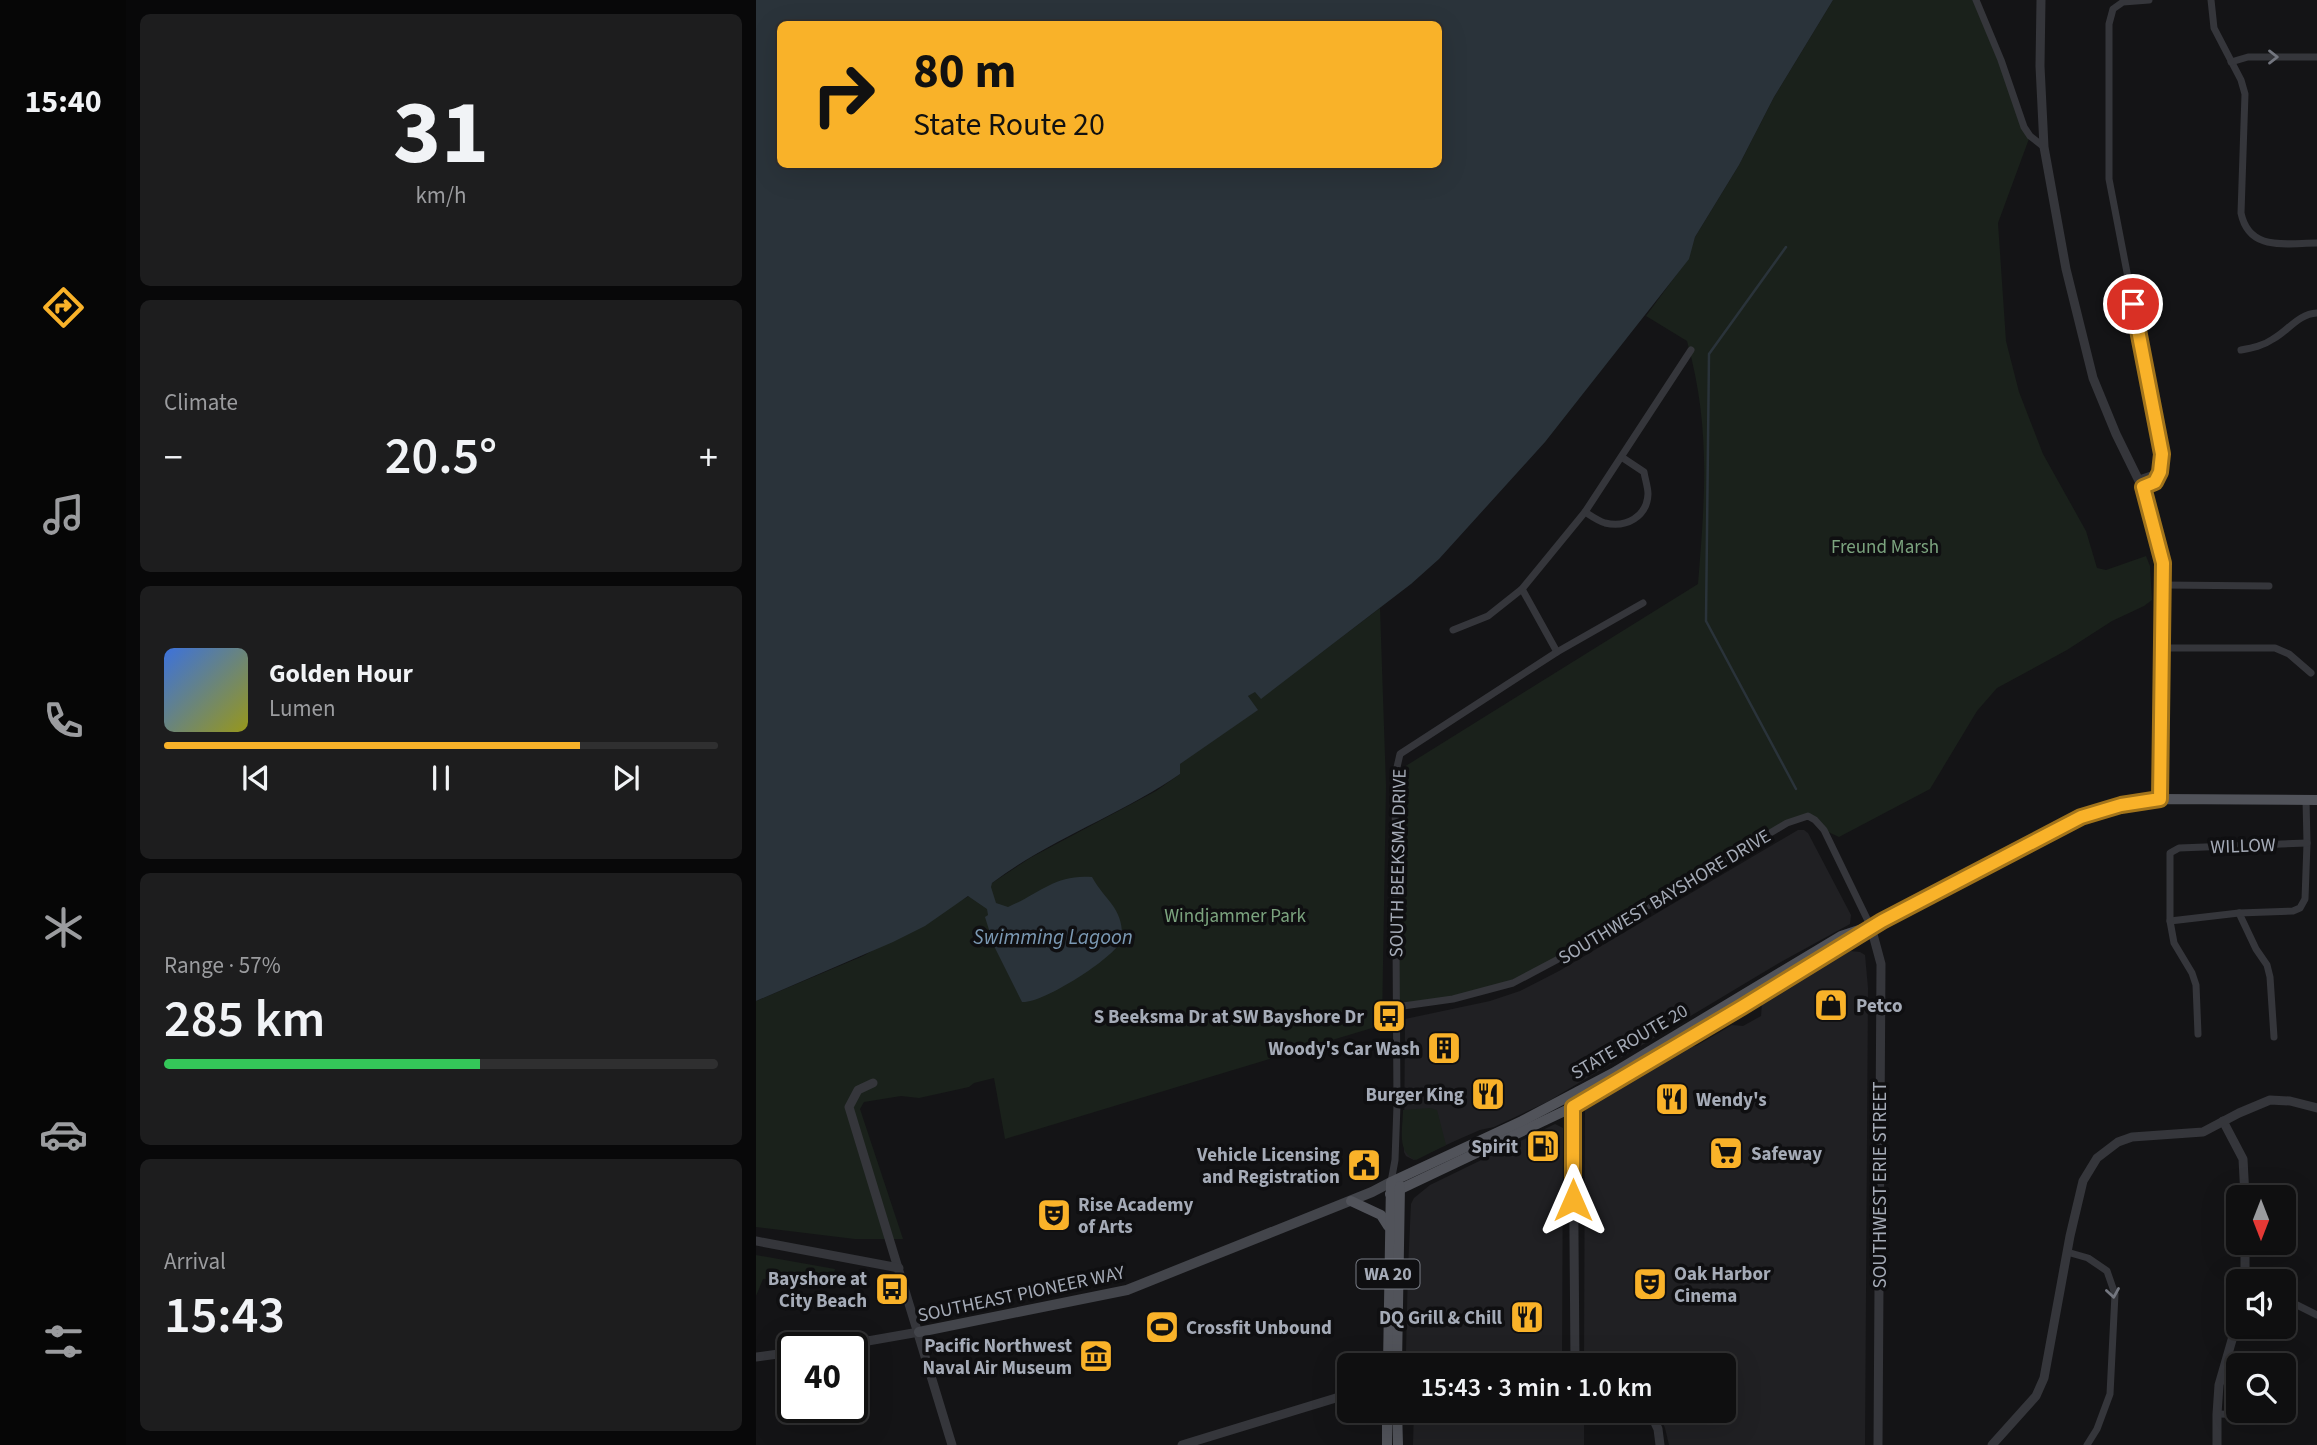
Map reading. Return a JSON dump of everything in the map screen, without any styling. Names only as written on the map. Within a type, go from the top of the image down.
[{"type":"main road","name":"STATE ROUTE 20","points":[[1395,1186],[1573,1107],[1871,927],[2081,817],[2121,805],[2160,799],[2311,800]]},
{"type":"main road","name":"STATE ROUTE 20","points":[[1395,1186],[1578,1091],[1841,936],[1871,927]]},
{"type":"main road","name":"SOUTHEAST PIONEER WAY","points":[[919,1332],[1127,1290],[1372,1192],[1395,1186]]},
{"type":"main road","name":"WA 20","points":[[1388,1353],[1389,1227],[1395,1186]]},
{"type":"main road","name":"WA 20","points":[[1395,1186],[1397,1353]]},
{"type":"main road","points":[[1351,1201],[1381,1215],[1389,1227]]},
{"type":"main road","points":[[1387,1423],[1387,1445]]},
{"type":"main road","points":[[1397,1423],[1398,1445]]},
{"type":"street","points":[[1976,0],[2001,60],[2024,127],[2030,136],[2045,147]]},
{"type":"street","points":[[2041,0],[2040,66],[2045,147],[2066,269],[2093,378],[2116,434],[2141,483],[2161,552],[2163,586],[2160,799]]},
{"type":"street","points":[[2141,483],[2160,472],[2162,454],[2109,179],[2109,24],[2113,9],[2123,2],[2149,0]]},
{"type":"street","points":[[2211,0],[2214,28],[2241,80],[2245,94],[2241,213],[2246,229],[2258,239],[2271,243],[2317,243]]},
{"type":"street","points":[[2231,62],[2248,57],[2317,57]]},
{"type":"street","points":[[2241,351],[2257,348],[2273,340],[2303,316],[2317,313]]},
{"type":"street","points":[[1453,630],[1488,616],[1522,589],[1585,512],[1691,351]]},
{"type":"street","points":[[1585,512],[1603,522],[1618,524],[1640,517],[1644,512],[1648,493],[1644,472],[1623,458]]},
{"type":"street","points":[[2163,586],[2269,586]]},
{"type":"street","points":[[1522,589],[1557,652],[1643,603]]},
{"type":"street","points":[[2161,648],[2275,648],[2289,654],[2311,673]]},
{"type":"street","name":"SOUTH BEEKSMA DRIVE","points":[[1395,1186],[1395,776],[1400,754],[1557,652]]},
{"type":"street","points":[[2198,1034],[2196,985],[2174,943],[2170,921],[2239,913],[2293,911],[2300,908],[2305,899],[2311,800]]},
{"type":"street","name":"SOUTHWEST BAYSHORE DRIVE","points":[[1396,1007],[1453,999],[1513,984],[1787,823],[1808,816],[1824,830],[1871,927]]},
{"type":"street","name":"WILLOW","points":[[2170,921],[2170,853],[2179,848],[2307,843]]},
{"type":"street","points":[[2239,913],[2267,965],[2274,1037]]},
{"type":"street","name":"SOUTHWEST ERIE STREET","points":[[1871,927],[1881,964],[1878,1445]]},
{"type":"street","points":[[873,1083],[858,1090],[849,1107],[952,1445]]},
{"type":"street","points":[[1575,1353],[1573,1101],[1578,1091]]},
{"type":"street","points":[[1994,1444],[2036,1396],[2044,1378],[2083,1181],[2107,1149],[2132,1137],[2203,1132],[2270,1100],[2290,1101],[2317,1108]]},
{"type":"street","points":[[2223,1121],[2243,1159],[2244,1185]]},
{"type":"street","points":[[756,1241],[899,1268]]},
{"type":"street","points":[[2067,1252],[2088,1258],[2107,1271],[2115,1294],[2110,1394],[2097,1429],[2087,1445]]},
{"type":"street","points":[[2296,1305],[2317,1315]]},
{"type":"street","name":"SOUTHEAST PIONEER WAY","points":[[868,1341],[919,1332]]},
{"type":"street","points":[[2217,1445],[2219,1385],[2232,1339]]},
{"type":"street","points":[[756,1357],[777,1354]]},
{"type":"street","points":[[1182,1445],[1337,1398]]},
{"type":"street","points":[[2217,1414],[2226,1414]]},
{"type":"street","points":[[1655,1423],[1660,1445]]},
{"type":"shaded area","points":[[1798,830],[1808,833],[1851,915],[1850,924],[1779,963],[1547,1102],[1414,1160],[1406,1156],[1405,1019],[1490,1001],[1520,991],[1559,971]]},
{"type":"shaded area","points":[[1850,951],[1865,955],[1868,988],[1865,1445],[1669,1445],[1663,1423],[1736,1423],[1736,1353],[1584,1353],[1585,1110],[1684,1048],[1696,1046],[1732,1025],[1743,1026],[1761,1016],[1762,1003]]},
{"type":"shaded area","points":[[1555,1124],[1563,1128],[1562,1353],[1406,1353],[1411,1204],[1414,1198],[1430,1185]]},
{"type":"shaded area","points":[[1414,1423],[1584,1423],[1584,1445],[1413,1445]]},
{"type":"green space","name":"Freund Marsh","points":[[1833,0],[1976,0],[2030,136],[1998,223],[2006,341],[2019,392],[2043,454],[2086,531],[2097,568],[2106,570],[2146,556],[2150,566],[2152,600],[1997,688],[1977,711],[1930,789],[1839,837],[1824,830],[1815,820],[1797,818],[1564,956],[1486,992],[1396,1007],[1396,772],[1698,584],[1704,462],[1695,373],[1687,341],[1646,316],[1688,259],[1695,237],[1739,165],[1774,97]]},
{"type":"green space","name":"Windjammer Park","points":[[1380,608],[1386,786],[1382,1025],[1005,1139],[994,1078],[969,1087],[919,1098],[901,1096],[864,1102],[860,1109],[903,1239],[855,1239],[756,1227],[756,1001],[863,956],[992,883],[1030,858],[1156,791],[1180,774],[1179,764],[1257,710],[1248,696],[1255,691],[1261,698]]},
{"type":"green space","points":[[1403,1110],[1437,1110],[1446,1145],[1416,1160],[1410,1157],[1403,1146]]},
{"type":"green space","points":[[756,1255],[835,1269],[833,1277],[763,1279],[756,1296]]},
{"type":"water","name":"Swimming Lagoon","points":[[756,0],[1833,0],[1774,97],[1739,165],[1695,237],[1689,259],[1545,442],[1439,559],[1411,584],[1261,699],[1255,692],[1248,696],[1258,710],[1180,764],[1180,774],[1134,802],[1038,853],[992,883],[996,903],[1008,907],[1057,882],[1092,877],[1120,920],[1122,940],[1116,948],[1076,979],[1045,996],[1022,1002],[994,946],[985,917],[988,915],[987,909],[968,896],[925,926],[756,1001]]},
{"type":"waterway","points":[[1786,247],[1709,354],[1706,621],[1796,789]]},
{"type":"place","name":"Petco","points":[[1831,1005]]},
{"type":"place","name":"S Beeksma Dr at SW Bayshore Dr","points":[[1389,1016]]},
{"type":"place","name":"Woody's Car Wash","points":[[1444,1048]]},
{"type":"place","name":"Burger King","points":[[1488,1094]]},
{"type":"place","name":"Wendy's","points":[[1672,1099]]},
{"type":"place","name":"Spirit","points":[[1543,1146]]},
{"type":"place","name":"Safeway","points":[[1726,1153]]},
{"type":"place","name":"Vehicle Licensing and Registration","points":[[1364,1165]]},
{"type":"place","name":"Rise Academy of Arts","points":[[1054,1215]]},
{"type":"place","name":"Oak Harbor Cinema","points":[[1650,1284]]},
{"type":"place","name":"Bayshore at City Beach","points":[[892,1289]]},
{"type":"place","name":"DQ Grill & Chill","points":[[1527,1317]]},
{"type":"place","name":"Crossfit Unbound","points":[[1162,1327]]},
{"type":"place","name":"Pacific Northwest Naval Air Museum","points":[[1096,1356]]},
{"type":"route","points":[[1573,1200],[1573,1107],[1882,921],[2081,817],[2121,805],[2160,799],[2163,563],[2143,487],[2155,482],[2162,465],[2162,454],[2133,304]]}]
